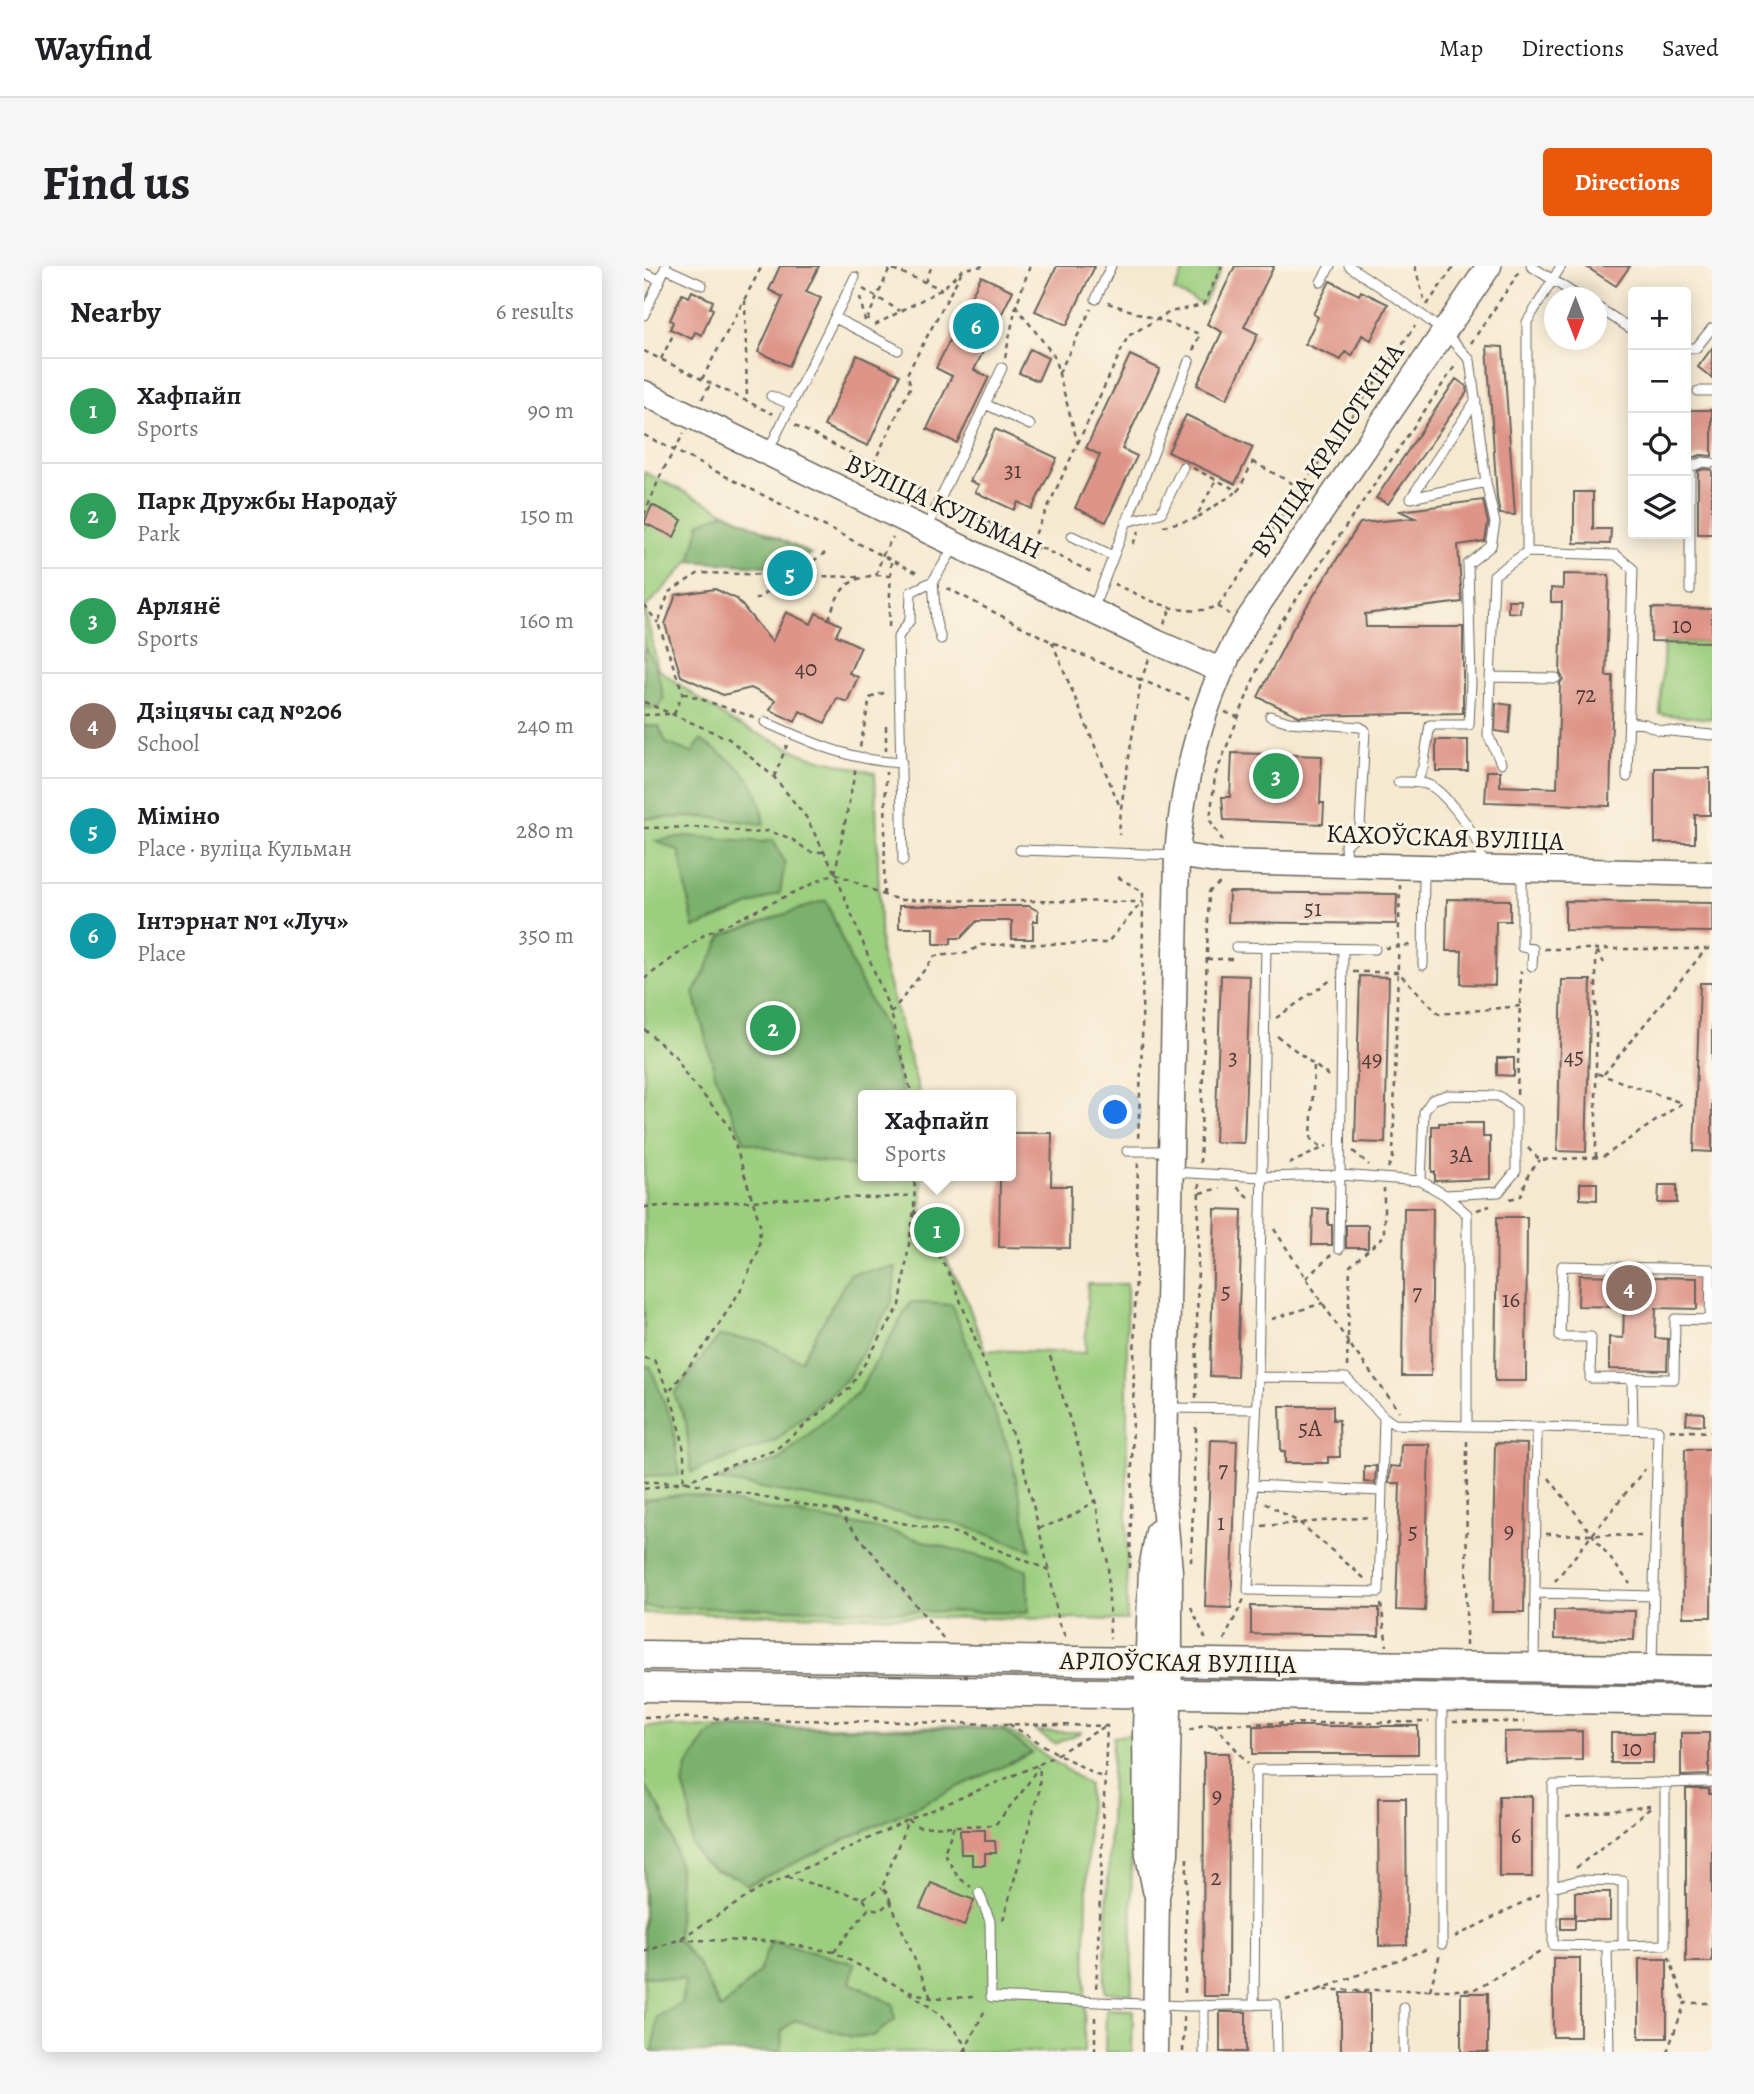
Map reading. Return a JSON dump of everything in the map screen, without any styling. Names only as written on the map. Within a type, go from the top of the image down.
[{"type":"main road","name":"ВУЛІЦА КРАПОТКІНА","points":[[1155,2052],[1157,1896],[1166,1854],[1158,1661],[1170,1571],[1164,1504],[1177,855],[1188,771],[1220,670],[1245,624],[1489,266]]},
{"type":"main road","name":"ВУЛІЦА КУЛЬМАН","points":[[644,393],[1093,609],[1156,642],[1220,670]]},
{"type":"main road","name":"КАХОЎСКАЯ ВУЛІЦА","points":[[1177,855],[1222,862],[1712,874]]},
{"type":"main road","name":"АРЛОЎСКАЯ ВУЛІЦА","points":[[644,1655],[1712,1670]]},
{"type":"main road","name":"АРЛОЎСКАЯ ВУЛІЦА","points":[[644,1687],[1712,1701]]},
{"type":"lane","points":[[1096,299],[1111,266]]},
{"type":"lane","points":[[1321,282],[1330,266]]},
{"type":"lane","points":[[1349,266],[1422,315],[1465,352],[1472,366],[1486,482],[1495,523],[1491,546],[1468,564],[1471,684],[1469,725],[1430,725],[1423,768],[1417,782]]},
{"type":"lane","points":[[1531,266],[1563,287]]},
{"type":"lane","points":[[1527,552],[1527,322],[1560,266]]},
{"type":"lane","points":[[644,315],[665,267],[702,285]]},
{"type":"lane","points":[[644,272],[659,280]]},
{"type":"lane","points":[[766,454],[856,281]]},
{"type":"lane","points":[[1607,313],[1628,327]]},
{"type":"lane","points":[[835,318],[898,350]]},
{"type":"lane","points":[[1691,348],[1696,348],[1712,328]]},
{"type":"lane","points":[[1093,609],[1189,361]]},
{"type":"lane","points":[[914,525],[985,404],[1002,368]]},
{"type":"lane","points":[[1698,391],[1712,391]]},
{"type":"lane","points":[[771,396],[792,405]]},
{"type":"lane","points":[[1476,400],[1411,498],[1486,482]]},
{"type":"lane","points":[[985,404],[1030,425]]},
{"type":"lane","points":[[1690,590],[1690,467],[1703,461],[1712,463]]},
{"type":"lane","points":[[1126,522],[1161,513],[1184,466]]},
{"type":"lane","points":[[1072,536],[1113,556]]},
{"type":"lane","points":[[903,862],[898,637],[910,620],[911,592],[933,581],[956,544]]},
{"type":"lane","points":[[1501,763],[1488,734],[1494,575],[1527,552],[1616,555],[1633,569],[1627,777]]},
{"type":"lane","points":[[933,581],[936,622],[941,639]]},
{"type":"lane","points":[[1490,677],[1556,678]]},
{"type":"lane","points":[[1270,716],[1289,722],[1360,727],[1365,730],[1360,827],[1356,836],[1345,845],[1346,864]]},
{"type":"lane","points":[[765,722],[814,744],[858,758],[902,763]]},
{"type":"lane","points":[[1629,722],[1645,724],[1659,730],[1712,735]]},
{"type":"lane","points":[[1398,782],[1417,782],[1431,786],[1443,797],[1473,835],[1480,848],[1484,868]]},
{"type":"lane","points":[[1020,850],[1177,855]]},
{"type":"lane","points":[[1423,965],[1424,865]]},
{"type":"lane","points":[[1521,869],[1522,947],[1533,948],[1532,966]]},
{"type":"lane","points":[[1236,947],[1375,949]]},
{"type":"lane","points":[[1266,947],[1258,1377],[1248,1590],[1380,1592],[1384,1417]]},
{"type":"lane","points":[[1339,1249],[1343,949]]},
{"type":"lane","points":[[1421,1181],[1424,1112],[1432,1100],[1447,1095],[1499,1096],[1517,1109],[1516,1171],[1499,1192],[1445,1195]]},
{"type":"lane","points":[[1127,1151],[1138,1151],[1199,1174],[1262,1177],[1340,1175],[1421,1181],[1445,1195],[1467,1214],[1467,1426]]},
{"type":"lane","points":[[1562,1266],[1711,1269],[1710,1320],[1675,1319],[1674,1379],[1632,1378],[1590,1378],[1591,1337],[1560,1337],[1562,1266]]},
{"type":"lane","points":[[1258,1377],[1346,1377],[1394,1424],[1658,1430],[1652,1669]]},
{"type":"lane","points":[[1632,1378],[1633,1429]]},
{"type":"lane","points":[[1166,1408],[1255,1409]]},
{"type":"lane","points":[[1534,1668],[1540,1593],[1535,1534],[1537,1427]]},
{"type":"lane","points":[[1252,1485],[1381,1491]]},
{"type":"lane","points":[[1540,1593],[1654,1596]]},
{"type":"lane","points":[[1442,1696],[1442,1944]]},
{"type":"lane","points":[[1254,2005],[1256,1770],[1442,1768]]},
{"type":"lane","points":[[1666,1786],[1665,1945],[1553,1945],[1553,1785],[1666,1786],[1712,1782]]},
{"type":"lane","points":[[1552,1887],[1579,1880],[1623,1881],[1623,1945]]},
{"type":"lane","points":[[979,1893],[990,1921],[991,1997],[1184,2006],[1276,2004],[1277,2052]]},
{"type":"lane","points":[[1608,1946],[1609,2052]]},
{"type":"lane","points":[[1204,2006],[1204,2052]]},
{"type":"lane","points":[[1404,2008],[1404,2052]]},
{"type":"path","points":[[702,379],[761,267],[755,266]]},
{"type":"path","points":[[925,282],[932,266]]},
{"type":"path","points":[[862,332],[942,289],[964,267],[984,266]]},
{"type":"path","points":[[1002,368],[1016,306],[1030,266]]},
{"type":"path","points":[[1031,543],[1128,336],[1170,312],[1203,305],[1222,266]]},
{"type":"path","points":[[1415,266],[1426,306],[1454,266]]},
{"type":"path","points":[[1224,842],[1210,820],[1215,776],[1270,638],[1523,266]]},
{"type":"path","points":[[862,332],[888,267],[942,289]]},
{"type":"path","points":[[873,464],[911,386],[907,374],[964,267]]},
{"type":"path","points":[[856,281],[900,311]]},
{"type":"path","points":[[745,298],[747,401]]},
{"type":"path","points":[[1059,373],[1096,299],[1200,334],[1189,361]]},
{"type":"path","points":[[1016,306],[1054,356],[1078,444]]},
{"type":"path","points":[[1221,601],[1422,315]]},
{"type":"path","points":[[661,359],[675,331]]},
{"type":"path","points":[[644,515],[675,449]]},
{"type":"path","points":[[1247,460],[1300,487]]},
{"type":"path","points":[[1161,527],[1195,519],[1238,491],[1253,462]]},
{"type":"path","points":[[1184,466],[1238,491]]},
{"type":"path","points":[[1195,519],[1216,480]]},
{"type":"path","points":[[876,575],[883,554],[914,525],[919,488]]},
{"type":"path","points":[[1342,518],[1349,523]]},
{"type":"path","points":[[1128,552],[1139,531],[1150,529]]},
{"type":"path","points":[[1016,536],[1010,548],[1020,552]]},
{"type":"path","points":[[1031,558],[1038,546]]},
{"type":"path","points":[[755,600],[825,553]]},
{"type":"path","points":[[889,627],[891,560]]},
{"type":"path","points":[[658,623],[669,592],[699,573],[891,576]]},
{"type":"path","points":[[829,619],[837,595],[858,577]]},
{"type":"path","points":[[644,604],[658,623],[683,693],[674,714]]},
{"type":"path","points":[[1052,642],[1121,808]]},
{"type":"path","points":[[835,873],[870,698],[887,692],[887,704]]},
{"type":"path","points":[[683,693],[765,722]]},
{"type":"path","points":[[644,702],[729,739],[774,777],[806,817],[835,873],[891,1013],[911,1090]]},
{"type":"path","points":[[644,715],[674,714]]},
{"type":"path","points":[[884,895],[887,715]]},
{"type":"path","points":[[774,777],[792,734]]},
{"type":"path","points":[[644,828],[711,827],[753,833],[768,831],[790,838],[810,852],[824,852]]},
{"type":"path","points":[[644,979],[704,935],[835,873],[900,900],[1142,902]]},
{"type":"path","points":[[1118,877],[1143,892],[1130,1575]]},
{"type":"path","points":[[1191,1562],[1199,1174],[1209,892],[1219,882]]},
{"type":"path","points":[[1384,1178],[1393,1157],[1400,883]]},
{"type":"path","points":[[891,1013],[935,956],[967,953],[981,945],[1107,943],[1142,902]]},
{"type":"path","points":[[1375,949],[1423,944]]},
{"type":"path","points":[[1517,1109],[1522,947]]},
{"type":"path","points":[[1533,948],[1712,949]]},
{"type":"path","points":[[1596,949],[1604,963]]},
{"type":"path","points":[[1596,949],[1596,1157]]},
{"type":"path","points":[[1604,1074],[1706,949]]},
{"type":"path","points":[[1341,1085],[1264,1026],[1342,972],[1398,972],[1439,1014],[1520,1006]]},
{"type":"path","points":[[644,1028],[677,1058],[687,1075],[729,1125],[760,1224],[759,1250],[740,1291],[707,1343],[668,1393]]},
{"type":"path","points":[[1314,1065],[1311,1139],[1323,1148]]},
{"type":"path","points":[[1516,1135],[1540,1160],[1603,1157],[1682,1103],[1596,1073]]},
{"type":"path","points":[[1200,1152],[1261,1210],[1322,1303],[1409,1425]]},
{"type":"path","points":[[644,1489],[683,1482],[775,1450],[850,1388],[900,1305],[914,1210],[915,1181]]},
{"type":"path","points":[[1199,1193],[1234,1184]]},
{"type":"path","points":[[644,1207],[752,1200],[915,1195]]},
{"type":"path","points":[[914,1210],[957,1292],[1022,1460],[1049,1570],[1059,1625],[1069,1643]]},
{"type":"path","points":[[1306,1278],[1339,1249],[1350,1266]]},
{"type":"path","points":[[1259,1323],[1322,1303]]},
{"type":"path","points":[[1050,1356],[1094,1500],[1108,1563],[1111,1643]]},
{"type":"path","points":[[644,1358],[654,1360],[679,1425],[685,1470],[683,1482]]},
{"type":"path","points":[[1466,1646],[1467,1426]]},
{"type":"path","points":[[1658,1430],[1712,1432]]},
{"type":"path","points":[[1540,1593],[1593,1536],[1657,1452]]},
{"type":"path","points":[[1536,1461],[1639,1596]]},
{"type":"path","points":[[644,1482],[683,1482],[954,1532],[1049,1570]]},
{"type":"path","points":[[1252,1496],[1300,1523],[1380,1592],[1387,1646]]},
{"type":"path","points":[[1038,1528],[1079,1514],[1094,1500]]},
{"type":"path","points":[[837,1511],[945,1640]]},
{"type":"path","points":[[1251,1526],[1381,1516]]},
{"type":"path","points":[[1535,1534],[1655,1536]]},
{"type":"path","points":[[1222,1644],[1248,1590]]},
{"type":"path","points":[[1189,1604],[1208,1645]]},
{"type":"path","points":[[644,1717],[1107,1726]]},
{"type":"path","points":[[1007,1723],[1103,1778]]},
{"type":"path","points":[[1214,1724],[1256,1770]]},
{"type":"path","points":[[644,1952],[678,1940],[760,1889],[908,1820],[1040,1764],[1107,1726]]},
{"type":"path","points":[[1095,2052],[1107,1726]]},
{"type":"path","points":[[908,1820],[919,1827],[995,1825],[1025,1788],[1040,1764]]},
{"type":"path","points":[[1002,1924],[1039,1791],[1040,1764]]},
{"type":"path","points":[[1276,2004],[1442,1944],[1552,1887],[1653,1806],[1666,1786]]},
{"type":"path","points":[[1553,1818],[1653,1806]]},
{"type":"path","points":[[786,1877],[863,1898],[882,1888],[908,1820]]},
{"type":"path","points":[[954,1826],[944,1853],[958,1877],[979,1893]]},
{"type":"path","points":[[1183,2052],[1187,1854]]},
{"type":"path","points":[[882,1888],[889,1895],[931,1997]]},
{"type":"path","points":[[863,1898],[869,1908],[881,1910],[890,1901]]},
{"type":"path","points":[[834,1952],[869,1908]]},
{"type":"path","points":[[678,1940],[771,1941],[834,1952],[905,1990],[950,2024],[966,2046]]},
{"type":"path","points":[[1430,1990],[1442,1944]]},
{"type":"path","points":[[1318,1990],[1473,1990],[1553,1945]]},
{"type":"path","points":[[1665,1945],[1685,2003],[1667,2052]]},
{"type":"path","points":[[905,1990],[931,1997],[991,1997],[966,2046],[966,2052]]},
{"type":"path","points":[[1685,2003],[1712,2003]]},
{"type":"green space","points":[[1186,266],[1215,266],[1221,269],[1203,305],[1174,291]]},
{"type":"green space","points":[[644,472],[811,554],[779,567],[690,561],[645,608],[658,669],[730,721],[805,755],[875,773],[881,956],[919,1090],[858,1090],[858,1181],[922,1181],[922,1212],[965,1296],[985,1350],[1085,1353],[1088,1284],[1127,1284],[1127,1620],[644,1613]]},
{"type":"green space","points":[[725,512],[811,554],[779,567],[690,561],[700,523]]},
{"type":"green space","points":[[1664,642],[1712,642],[1712,719],[1660,714]]},
{"type":"green space","points":[[644,646],[655,665],[661,686],[664,700],[658,708],[644,708]]},
{"type":"green space","points":[[644,726],[659,726],[666,743],[692,753],[701,740],[736,765],[757,794],[764,824],[707,817],[644,818]]},
{"type":"green space","points":[[686,836],[763,842],[773,840],[785,863],[780,893],[694,928],[679,851],[656,841]]},
{"type":"green space","points":[[826,900],[854,969],[884,1028],[902,1090],[858,1090],[858,1167],[802,1158],[744,1141],[716,1077],[694,993],[723,935]]},
{"type":"green space","points":[[896,1267],[892,1302],[846,1380],[775,1441],[691,1472],[686,1422],[674,1394],[719,1336],[761,1341],[801,1361],[850,1274]]},
{"type":"green space","points":[[911,1302],[952,1305],[1011,1455],[1031,1550],[956,1523],[717,1480],[779,1460],[858,1392]]},
{"type":"green space","points":[[650,1366],[673,1424],[679,1475],[644,1476],[644,1367]]},
{"type":"green space","points":[[686,1494],[885,1530],[1027,1570],[1028,1613],[644,1607],[644,1500]]},
{"type":"green space","points":[[644,1726],[1005,1728],[1089,1785],[1084,2052],[644,2052]]},
{"type":"green space","points":[[722,1727],[1001,1729],[1032,1753],[747,1885],[736,1877],[715,1870],[701,1860],[691,1843],[690,1808],[683,1784],[687,1767],[708,1734]]},
{"type":"green space","points":[[1037,1732],[1082,1732],[1055,1744]]},
{"type":"green space","points":[[1131,1734],[1132,1993],[1104,1992],[1113,1737]]},
{"type":"green space","points":[[644,1785],[659,1806],[671,1833],[679,1867],[678,1940],[698,1964],[721,2009],[758,1974],[771,1941],[855,1964],[850,1983],[893,2004],[895,2020],[873,2036],[853,2037],[795,2020],[782,2031],[781,2052],[653,2052],[657,2017],[682,2003],[685,1980],[644,1976]]},
{"type":"green space","points":[[1106,2009],[1133,2010],[1132,2052],[1105,2052]]},
{"type":"building","points":[[780,266],[819,266],[806,292],[821,298],[789,366],[758,352],[783,297],[769,290]]},
{"type":"building","points":[[1057,266],[1095,266],[1067,325],[1035,311]]},
{"type":"building","points":[[1235,266],[1274,266],[1244,327],[1258,334],[1227,399],[1197,385],[1222,332],[1207,324]]},
{"type":"building","points":[[1585,266],[1630,266],[1616,286]]},
{"type":"building","points":[[981,276],[1013,291],[974,370],[989,377],[957,443],[927,429],[952,376],[936,368]]},
{"type":"building","points":[[1330,281],[1359,295],[1361,291],[1388,304],[1371,340],[1362,335],[1352,356],[1345,352],[1341,360],[1305,344],[1318,317],[1313,314]]},
{"type":"building","points":[[692,291],[713,301],[710,308],[713,309],[702,335],[695,332],[692,339],[670,329],[673,322],[670,320],[682,294],[689,297]]},
{"type":"building","points":[[1487,346],[1503,347],[1515,515],[1500,514],[1497,498]]},
{"type":"building","points":[[1712,348],[1712,378],[1698,367]]},
{"type":"building","points":[[1030,349],[1048,358],[1038,381],[1019,373]]},
{"type":"building","points":[[857,355],[900,375],[868,446],[824,426]]},
{"type":"building","points":[[1130,355],[1160,369],[1122,449],[1137,456],[1106,522],[1075,508],[1100,455],[1086,448]]},
{"type":"building","points":[[1456,379],[1466,386],[1467,392],[1388,504],[1376,498]]},
{"type":"building","points":[[1691,410],[1712,410],[1712,456],[1701,455],[1691,458]]},
{"type":"building","points":[[1186,415],[1253,447],[1235,484],[1168,452]]},
{"type":"building","points":[[995,429],[1057,458],[1032,509],[1018,502],[1014,510],[975,492],[979,485],[970,481]]},
{"type":"building","points":[[1712,470],[1712,534],[1698,534],[1698,471]]},
{"type":"building","points":[[1574,492],[1593,492],[1593,529],[1611,529],[1610,544],[1574,543]]},
{"type":"building","points":[[1483,500],[1488,523],[1485,541],[1458,545],[1462,602],[1365,614],[1366,627],[1463,627],[1463,713],[1299,716],[1258,697],[1293,628],[1360,523],[1415,518],[1400,511]]},
{"type":"building","points":[[652,505],[682,520],[674,537],[644,523]]},
{"type":"building","points":[[1563,574],[1609,575],[1606,676],[1613,676],[1610,806],[1485,802],[1487,771],[1500,771],[1500,786],[1557,788],[1560,683],[1563,679],[1560,673],[1562,602],[1551,602],[1551,588],[1563,589]]},
{"type":"building","points":[[715,589],[737,599],[772,642],[786,612],[811,624],[816,613],[841,625],[836,635],[861,647],[849,673],[858,677],[847,702],[837,698],[825,723],[800,711],[795,722],[770,710],[775,700],[751,688],[723,695],[681,676],[665,624],[676,595]]},
{"type":"building","points":[[1508,600],[1521,600],[1520,613],[1508,612]]},
{"type":"building","points":[[1652,608],[1712,609],[1712,642],[1651,641]]},
{"type":"building","points":[[1496,703],[1511,705],[1509,733],[1495,731]]},
{"type":"building","points":[[1436,740],[1468,740],[1468,771],[1436,771]]},
{"type":"building","points":[[1232,753],[1322,756],[1320,803],[1324,803],[1323,824],[1224,820],[1222,797],[1230,797]]},
{"type":"building","points":[[1655,768],[1710,768],[1710,815],[1695,815],[1695,843],[1655,843]]},
{"type":"building","points":[[1229,892],[1397,894],[1396,924],[1228,922]]},
{"type":"building","points":[[1447,899],[1510,900],[1510,921],[1496,921],[1495,985],[1461,984],[1462,951],[1446,951]]},
{"type":"building","points":[[1565,901],[1712,903],[1712,932],[1565,930]]},
{"type":"building","points":[[899,906],[1029,906],[1038,911],[1038,921],[1033,921],[1033,939],[1012,939],[1012,921],[977,921],[961,938],[951,938],[951,944],[934,944],[934,928],[899,928]]},
{"type":"building","points":[[1221,975],[1250,976],[1244,1143],[1215,1142]]},
{"type":"building","points":[[1360,976],[1389,977],[1385,1143],[1355,1142]]},
{"type":"building","points":[[1562,980],[1591,980],[1586,1152],[1557,1151]]},
{"type":"building","points":[[1700,983],[1712,983],[1712,1152],[1694,1151]]},
{"type":"building","points":[[1497,1058],[1514,1058],[1514,1076],[1497,1075]]},
{"type":"building","points":[[1439,1123],[1483,1123],[1483,1137],[1490,1137],[1490,1179],[1435,1181],[1435,1172],[1432,1172],[1432,1126],[1439,1126]]},
{"type":"building","points":[[1016,1133],[1052,1133],[1051,1186],[1071,1186],[1070,1248],[999,1247],[1000,1181],[1016,1181]]},
{"type":"building","points":[[1580,1183],[1597,1183],[1597,1200],[1580,1199]]},
{"type":"building","points":[[1659,1185],[1677,1185],[1677,1203],[1658,1203]]},
{"type":"building","points":[[1313,1208],[1328,1209],[1328,1225],[1332,1225],[1332,1245],[1312,1245]]},
{"type":"building","points":[[1404,1208],[1433,1208],[1431,1376],[1402,1376]]},
{"type":"building","points":[[1215,1209],[1242,1210],[1237,1377],[1210,1376]]},
{"type":"building","points":[[1497,1217],[1527,1217],[1526,1381],[1495,1381]]},
{"type":"building","points":[[1346,1225],[1368,1225],[1368,1248],[1346,1248]]},
{"type":"building","points":[[1579,1275],[1697,1278],[1697,1309],[1656,1308],[1655,1338],[1668,1339],[1667,1370],[1609,1369],[1609,1337],[1623,1338],[1624,1307],[1578,1306]]},
{"type":"building","points":[[1280,1406],[1333,1406],[1333,1420],[1339,1420],[1340,1457],[1328,1457],[1328,1463],[1285,1463],[1285,1451],[1281,1451]]},
{"type":"building","points":[[1687,1412],[1704,1413],[1704,1425],[1686,1424]]},
{"type":"building","points":[[1211,1440],[1237,1441],[1231,1608],[1205,1607]]},
{"type":"building","points":[[1495,1443],[1527,1444],[1524,1612],[1492,1612]]},
{"type":"building","points":[[1401,1444],[1429,1444],[1425,1611],[1396,1610],[1400,1483],[1389,1483],[1390,1466],[1400,1467]]},
{"type":"building","points":[[1685,1449],[1712,1449],[1711,1617],[1683,1617]]},
{"type":"building","points":[[1364,1466],[1376,1466],[1375,1483],[1364,1482]]},
{"type":"building","points":[[1251,1606],[1379,1608],[1379,1636],[1251,1634]]},
{"type":"building","points":[[1554,1610],[1635,1611],[1634,1640],[1554,1639]]},
{"type":"building","points":[[1253,1726],[1418,1726],[1418,1754],[1253,1754]]},
{"type":"building","points":[[1582,1731],[1582,1760],[1504,1761],[1504,1732]]},
{"type":"building","points":[[1611,1733],[1653,1733],[1653,1763],[1611,1763]]},
{"type":"building","points":[[1681,1733],[1709,1733],[1709,1775],[1681,1776]]},
{"type":"building","points":[[1204,1753],[1229,1753],[1228,1996],[1203,1996]]},
{"type":"building","points":[[1686,1789],[1709,1789],[1709,1794],[1712,1794],[1712,1962],[1686,1962]]},
{"type":"building","points":[[1499,1796],[1532,1796],[1532,1877],[1499,1877]]},
{"type":"building","points":[[1378,1798],[1406,1798],[1407,1945],[1379,1946]]},
{"type":"building","points":[[960,1830],[985,1830],[985,1841],[995,1841],[996,1853],[985,1853],[985,1865],[972,1865],[972,1854],[961,1854]]},
{"type":"building","points":[[931,1883],[974,1900],[964,1926],[920,1908]]},
{"type":"building","points":[[1575,1892],[1610,1892],[1610,1920],[1575,1920]]},
{"type":"building","points":[[1561,1917],[1575,1917],[1575,1929],[1561,1929]]},
{"type":"building","points":[[1553,1958],[1580,1958],[1580,2037],[1553,2037]]},
{"type":"building","points":[[1639,1959],[1667,1959],[1667,2038],[1639,2038]]},
{"type":"building","points":[[1341,1993],[1370,1993],[1370,2052],[1341,2052]]},
{"type":"building","points":[[1461,1993],[1488,1993],[1488,2052],[1461,2052]]},
{"type":"building","points":[[1220,2012],[1246,2012],[1246,2052],[1220,2052]]},
{"type":"place","name":"Інтэрнат №1 «Луч»","points":[[976,326]]},
{"type":"place","name":"Міміно","points":[[790,573]]},
{"type":"place","name":"Арлянё","points":[[1276,776]]},
{"type":"place","name":"Парк Дружбы Народаў","points":[[773,1028]]},
{"type":"place","name":"Хафпайп","points":[[937,1230]]},
{"type":"place","name":"Дзіцячы сад №206","points":[[1629,1288]]}]
